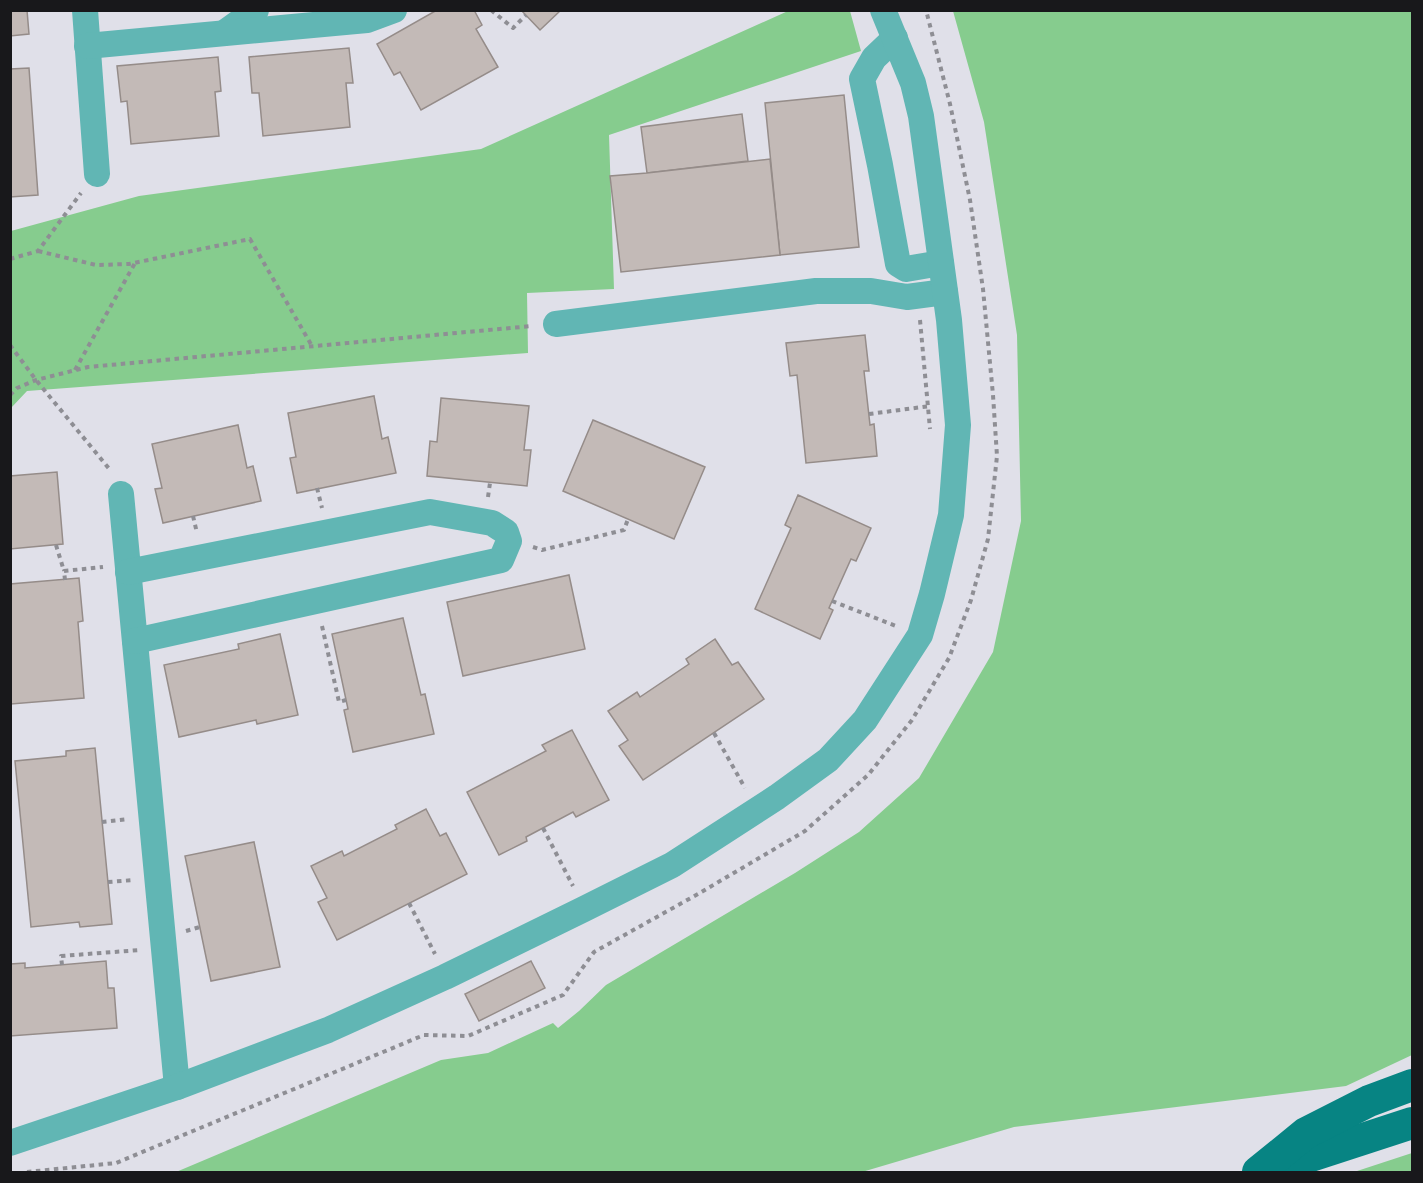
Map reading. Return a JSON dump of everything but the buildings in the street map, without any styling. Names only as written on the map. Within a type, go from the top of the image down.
[{"type":"main road","points":[[1258,1173],[1306,1133],[1369,1101],[1413,1085]]},
{"type":"main road","points":[[1258,1173],[1413,1123]]},
{"type":"street","points":[[85,10],[97,174]]},
{"type":"street","points":[[224,33],[256,10]]},
{"type":"street","points":[[87,46],[367,20],[394,10]]},
{"type":"street","points":[[10,1143],[177,1087],[328,1030],[445,977],[584,909],[672,865],[758,809],[828,760],[865,720],[920,635],[951,515],[958,425],[949,320],[921,116],[913,83],[884,10]]},
{"type":"street","points":[[895,38],[874,58],[862,79],[898,264],[906,269],[941,263]]},
{"type":"street","points":[[556,324],[816,291],[871,291],[907,297],[945,292]]},
{"type":"street","points":[[121,494],[177,1087]]},
{"type":"street","points":[[128,568],[430,512],[492,523],[506,532],[509,541],[501,560],[135,641]]},
{"type":"path","points":[[491,10],[513,28],[526,15]]},
{"type":"path","points":[[27,1173],[116,1163],[424,1035],[468,1036],[563,994],[594,952],[805,831],[868,775],[912,720],[949,658],[971,600],[988,539],[997,456],[983,289],[970,201],[950,104],[926,10]]},
{"type":"path","points":[[38,251],[97,174]]},
{"type":"path","points":[[10,259],[38,251],[96,265],[135,263],[250,239],[312,346]]},
{"type":"path","points":[[74,370],[135,263]]},
{"type":"path","points":[[917,296],[930,439]]},
{"type":"path","points":[[10,395],[17,388],[36,380],[88,367],[556,324]]},
{"type":"path","points":[[10,345],[111,472],[121,494]]},
{"type":"path","points":[[869,414],[956,403]]},
{"type":"path","points":[[509,541],[542,550],[624,530],[628,519]]},
{"type":"path","points":[[56,545],[65,580]]},
{"type":"path","points":[[64,571],[128,568]]},
{"type":"path","points":[[316,601],[339,702],[346,700]]},
{"type":"path","points":[[832,601],[920,635]]},
{"type":"path","points":[[892,633],[895,625]]},
{"type":"path","points":[[714,733],[758,809]]},
{"type":"path","points":[[543,828],[584,909]]},
{"type":"path","points":[[409,903],[445,977]]},
{"type":"path","points":[[62,965],[61,956],[164,948]]},
{"type":"green space","points":[[788,11],[850,11],[861,51],[609,135],[614,289],[527,293],[528,353],[27,391],[11,408],[11,231],[139,196],[481,149]]},
{"type":"green space","points":[[953,11],[1412,11],[1412,1055],[1346,1086],[1014,1127],[862,1172],[176,1172],[441,1060],[488,1053],[553,1023],[558,1028],[606,985],[795,873],[859,832],[919,778],[993,652],[1021,521],[1017,335],[984,122]]},
{"type":"green space","points":[[1412,1153],[1412,1172],[1354,1172]]}]
